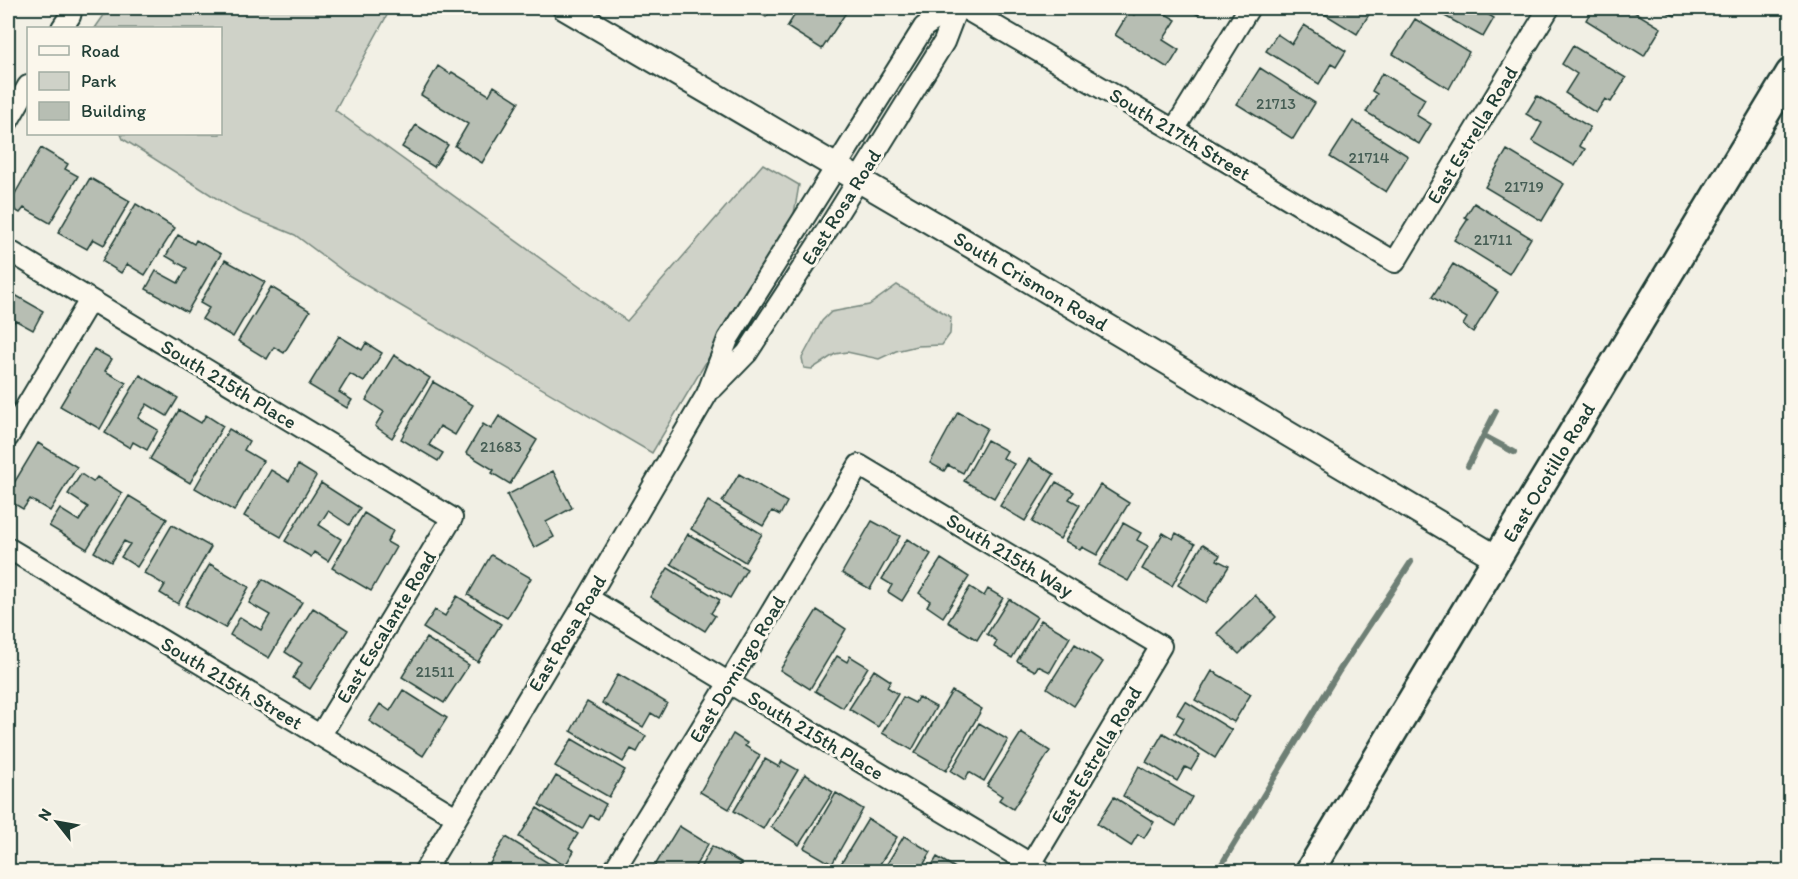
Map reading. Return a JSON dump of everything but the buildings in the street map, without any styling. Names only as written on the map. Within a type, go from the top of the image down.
[{"type":"main road","name":"East Ocotillo Road","points":[[1310,872],[1791,73]]},
{"type":"street","name":"South Crismon Road","points":[[565,8],[1497,558]]},
{"type":"street","name":"East Rosa Road","points":[[424,872],[707,394],[728,339],[924,27],[955,8]]},
{"type":"street","name":"East Rosa Road","points":[[707,394],[747,353],[944,42],[955,8]]},
{"type":"street","name":"South 217th Street","points":[[964,8],[1395,262]]},
{"type":"street","points":[[1174,130],[1249,8]]},
{"type":"street","name":"East Estrella Road","points":[[1395,262],[1549,8]]},
{"type":"street","points":[[8,121],[27,88]]},
{"type":"street","name":"South 215th Place","points":[[8,250],[452,518]]},
{"type":"street","points":[[8,437],[90,300]]},
{"type":"street","name":"South 215th Way","points":[[859,465],[1161,646]]},
{"type":"street","name":"East Domingo Road","points":[[613,872],[859,465]]},
{"type":"street","name":"East Escalante Road","points":[[320,736],[452,518]]},
{"type":"street","name":"South 215th Street","points":[[8,548],[456,817]]},
{"type":"street","name":"South 215th Place","points":[[588,598],[1038,868]]},
{"type":"street","name":"East Estrella Road","points":[[1038,868],[1161,646]]},
{"type":"green space","points":[[109,8],[391,8],[335,110],[627,321],[763,164],[799,185],[794,214],[652,453],[350,276],[295,235],[238,212],[123,139],[121,135],[222,135],[222,27],[96,27]]},
{"type":"green space","points":[[897,285],[951,317],[950,334],[942,345],[917,346],[896,351],[879,359],[847,352],[835,354],[812,369],[804,368],[802,358],[822,321],[831,312],[869,305]]},
{"type":"waterway","points":[[1468,466],[1496,411]]},
{"type":"waterway","points":[[1484,436],[1514,452]]},
{"type":"waterway","points":[[1217,872],[1339,671],[1411,562]]}]
